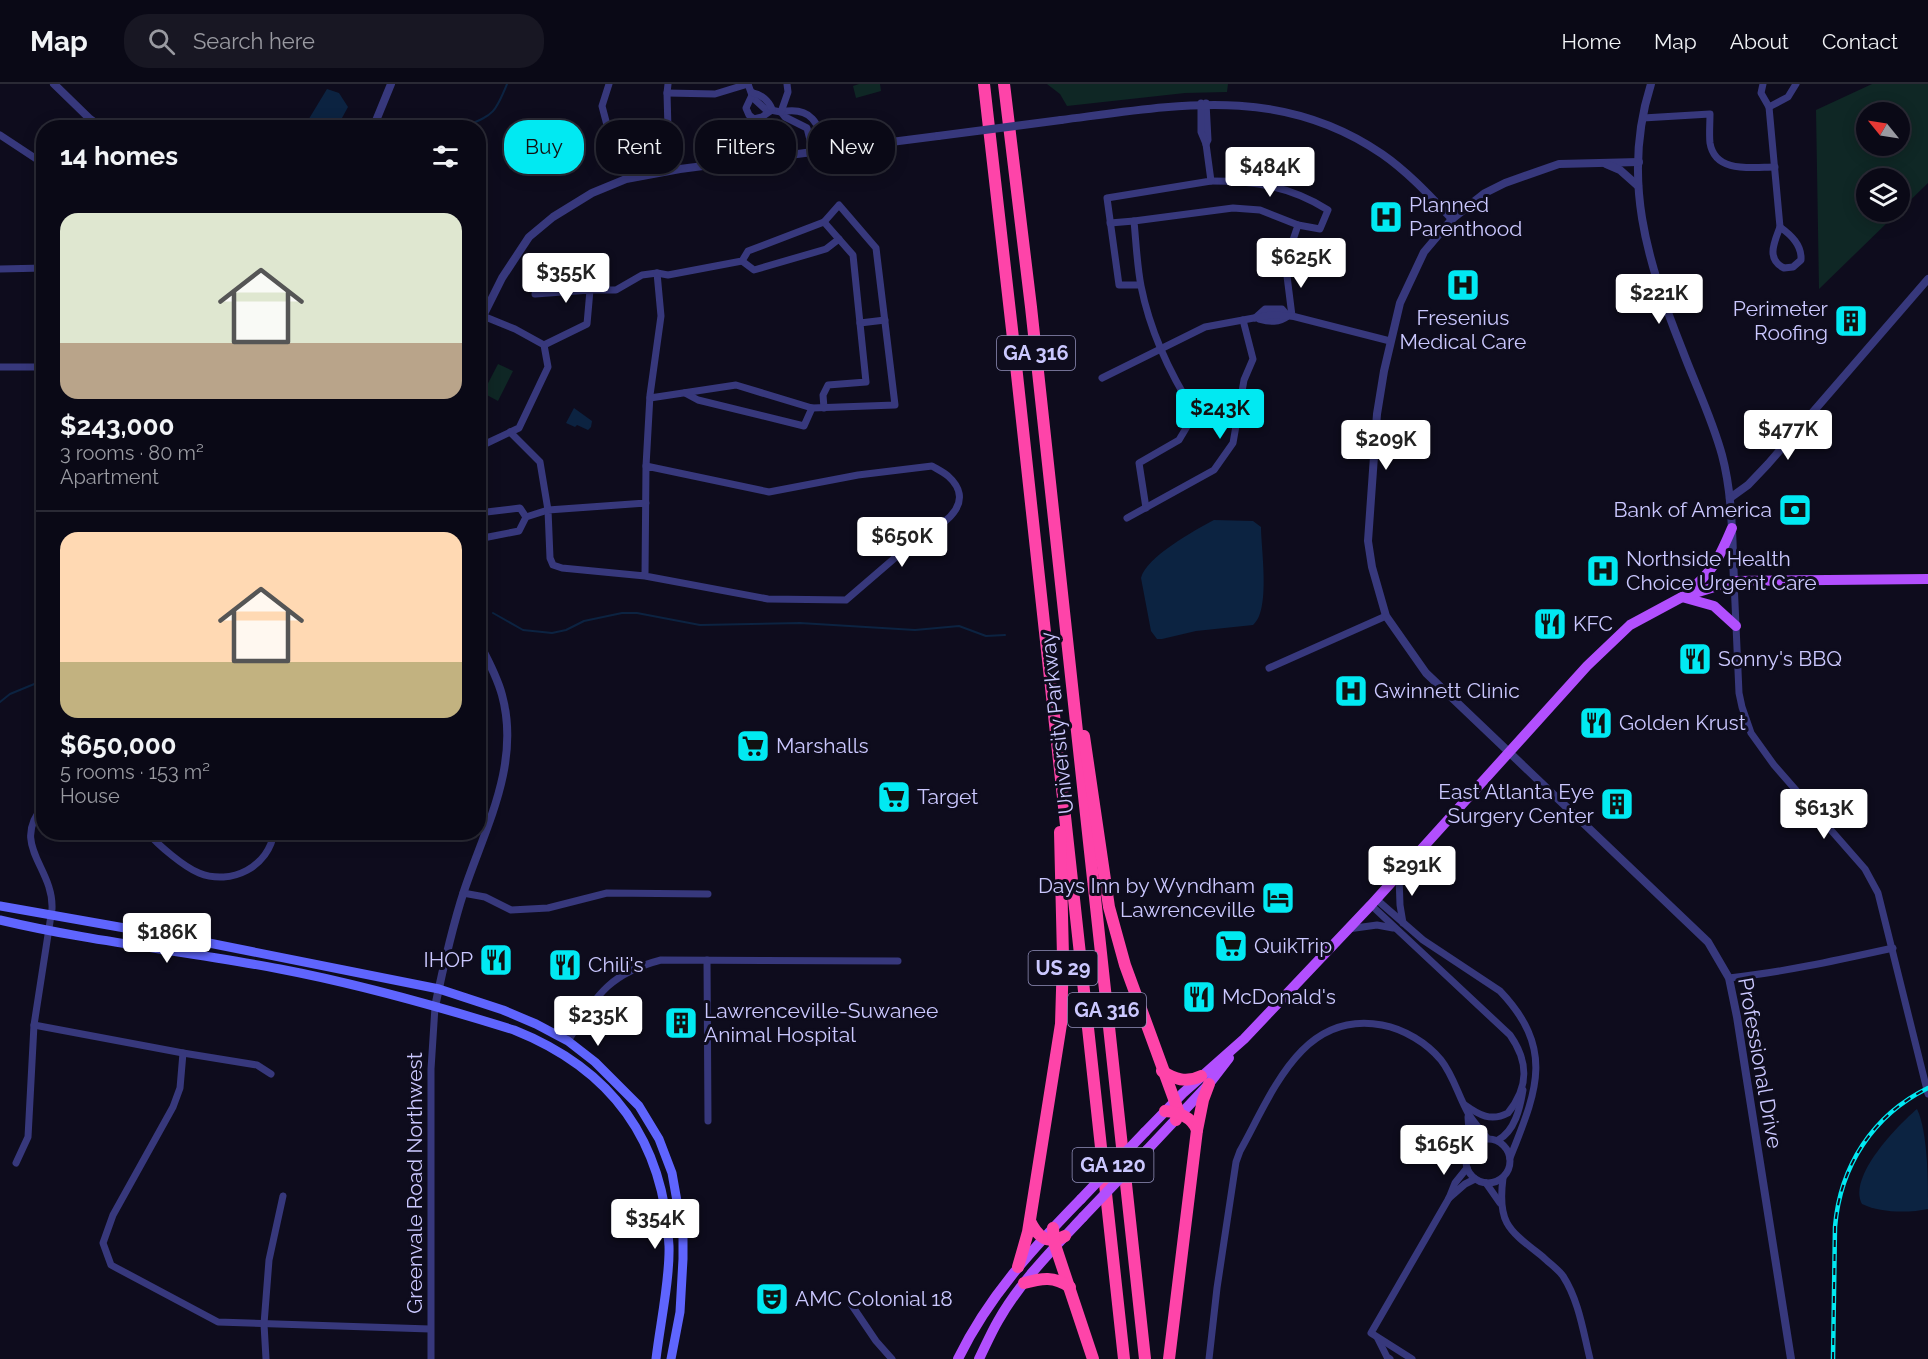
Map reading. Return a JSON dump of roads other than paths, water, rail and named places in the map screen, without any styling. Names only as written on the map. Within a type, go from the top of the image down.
[{"type":"highway","name":"University Parkway","points":[[984,84],[1124,1359]]},
{"type":"highway","name":"University Parkway","points":[[1004,84],[1013,148],[1145,1359]]},
{"type":"highway","name":"US 29","points":[[1074,701],[1089,756],[1109,907],[1125,965],[1177,1112]]},
{"type":"highway","name":"US 29","points":[[1018,1267],[1030,1221],[1061,1024],[1063,957],[1059,822],[1061,780]]},
{"type":"highway","points":[[1162,1071],[1184,1080],[1205,1080],[1169,1359]]},
{"type":"highway","points":[[1165,1111],[1177,1112],[1193,1123],[1197,1130]]},
{"type":"highway","points":[[1030,1221],[1035,1231],[1054,1238],[1093,1359]]},
{"type":"highway","points":[[1024,1283],[1053,1278],[1070,1287]]},
{"type":"main road","points":[[1682,597],[1707,576],[1715,566],[1732,528]]},
{"type":"main road","points":[[1177,1112],[1399,874],[1587,666],[1617,636],[1650,612],[1682,597],[1734,581],[1928,579]]},
{"type":"main road","points":[[1682,597],[1714,606],[1736,626]]},
{"type":"main road","points":[[0,906],[204,942],[439,989],[503,1010],[568,1041],[596,1062],[639,1106],[658,1139],[672,1173],[683,1235],[683,1259],[680,1312],[671,1359]]},
{"type":"main road","points":[[0,920],[48,932],[279,969],[399,996],[529,1036],[581,1066],[603,1084],[623,1108],[647,1149],[664,1200],[669,1248],[656,1359]]},
{"type":"main road","name":"GA 120","points":[[979,1359],[998,1321],[1081,1199],[1165,1111]]},
{"type":"main road","name":"GA 120","points":[[958,1359],[984,1311],[1018,1267],[1083,1217],[1147,1150],[1177,1112]]},
{"type":"main road","points":[[949,1359],[963,1348]]},
{"type":"street","points":[[54,84],[91,120]]},
{"type":"street","points":[[376,120],[391,84]]},
{"type":"street","points":[[606,120],[602,106],[609,84]]},
{"type":"street","points":[[668,84],[668,120]]},
{"type":"street","points":[[667,93],[715,94],[748,84],[753,93]]},
{"type":"street","points":[[781,112],[788,92],[787,84]]},
{"type":"street","points":[[1652,84],[1643,118],[1639,162],[1638,186],[1644,233],[1652,266],[1722,454],[1730,498],[1739,693],[1742,708],[1751,733],[1774,765],[1865,869],[1878,893],[1928,1094]]},
{"type":"street","points":[[1763,84],[1761,93],[1769,107],[1779,227],[1772,252],[1775,261],[1785,268],[1793,267],[1801,260],[1802,253],[1790,235],[1779,227]]},
{"type":"street","points":[[1769,107],[1788,97],[1796,84]]},
{"type":"street","points":[[753,93],[746,108],[749,115],[754,119],[762,117],[772,109]]},
{"type":"street","points":[[753,93],[759,94],[772,109],[781,112],[792,110],[815,120]]},
{"type":"street","points":[[895,141],[1204,103],[1239,102],[1272,106],[1304,115],[1342,130],[1371,146],[1399,166],[1452,219]]},
{"type":"street","points":[[1204,103],[1211,181]]},
{"type":"street","points":[[781,112],[785,117],[807,128],[808,132]]},
{"type":"street","points":[[1643,118],[1710,114],[1710,144],[1719,160],[1732,167],[1775,167]]},
{"type":"street","points":[[0,135],[36,159]]},
{"type":"street","points":[[486,306],[514,257],[529,237],[553,217],[592,193],[626,179],[680,169],[808,153]]},
{"type":"street","points":[[1600,162],[1620,170],[1638,186]]},
{"type":"street","name":"Professional Drive","points":[[1639,162],[1559,164],[1525,174],[1485,193],[1452,219],[1424,252],[1400,303],[1390,341],[1377,414],[1368,541],[1372,567],[1386,616],[1426,673],[1708,942],[1729,978],[1791,1359]]},
{"type":"street","points":[[1110,223],[1233,208],[1260,210],[1298,225],[1320,230],[1328,210],[1316,202],[1281,188],[1246,181],[1211,181],[1107,198],[1110,223],[1119,285],[1140,285]]},
{"type":"street","points":[[650,398],[736,386],[812,408],[895,405],[876,248],[839,206],[824,222],[748,251],[742,261]]},
{"type":"street","points":[[1134,221],[1140,285],[1151,327],[1183,395],[1195,414],[1238,423]]},
{"type":"street","points":[[824,222],[853,255],[866,382],[828,385],[823,395],[824,408]]},
{"type":"street","points":[[1289,252],[1298,225]]},
{"type":"street","points":[[535,294],[616,290],[642,275],[657,273],[668,275],[742,261],[754,270],[826,249],[839,239]]},
{"type":"street","points":[[1288,263],[1290,316]]},
{"type":"street","points":[[0,269],[36,268]]},
{"type":"street","points":[[645,576],[646,466],[650,398],[661,316],[657,273]]},
{"type":"street","points":[[1730,498],[1748,485],[1768,464],[1928,279]]},
{"type":"street","points":[[544,345],[587,324],[590,290]]},
{"type":"street","points":[[1255,318],[1265,309],[1282,321],[1290,316]]},
{"type":"street","points":[[1102,378],[1205,327],[1275,315],[1282,309],[1290,316],[1390,341]]},
{"type":"street","points":[[486,317],[515,329],[544,345]]},
{"type":"street","points":[[860,323],[885,320]]},
{"type":"street","points":[[1127,518],[1214,470],[1233,443],[1244,380],[1253,358],[1243,320]]},
{"type":"street","points":[[486,444],[519,428],[548,367],[544,345]]},
{"type":"street","points":[[0,367],[36,367]]},
{"type":"street","points":[[685,393],[698,400],[804,426],[812,408]]},
{"type":"street","points":[[1146,508],[1139,464],[1179,440],[1195,414]]},
{"type":"street","points":[[510,432],[540,462],[548,510],[550,558],[554,565],[562,568],[645,576],[768,599],[846,600],[925,532],[941,526],[959,504],[959,492],[949,477],[932,466],[858,475],[769,492],[646,466]]},
{"type":"street","points":[[486,537],[519,531],[525,517],[548,510],[646,504]]},
{"type":"street","points":[[486,512],[520,508],[525,517]]},
{"type":"street","points":[[1269,668],[1386,616]]},
{"type":"street","points":[[486,659],[503,698],[508,730],[507,759],[500,790],[486,829]]},
{"type":"street","points":[[16,1163],[28,1137],[34,1025],[51,916],[52,895],[30,844],[30,832],[36,816]]},
{"type":"street","points":[[156,840],[197,873],[226,877],[255,866],[268,850],[271,840]]},
{"type":"street","points":[[435,1007],[463,893],[482,840]]},
{"type":"street","points":[[1399,874],[1403,923]]},
{"type":"street","points":[[463,893],[485,897],[512,910],[548,908],[606,893],[708,894]]},
{"type":"street","points":[[1373,902],[1445,956],[1500,992],[1510,1002],[1527,1030],[1535,1054],[1537,1071],[1535,1088],[1510,1158],[1510,1165],[1503,1178],[1500,1203]]},
{"type":"street","points":[[1373,902],[1398,930],[1510,1035],[1523,1057],[1524,1085],[1519,1108],[1511,1128],[1498,1140]]},
{"type":"street","points":[[1348,929],[1377,925],[1389,926],[1398,930]]},
{"type":"street","points":[[1729,978],[1778,972],[1893,948]]},
{"type":"street","points":[[568,1041],[595,999],[609,984],[625,973],[661,960],[898,961]]},
{"type":"street","points":[[707,960],[708,1121]]},
{"type":"street","name":"Greenvale Road Northwest","points":[[431,1359],[430,1069],[435,1007]]},
{"type":"street","points":[[1209,1359],[1236,1162],[1240,1151],[1295,1056],[1317,1037],[1345,1026],[1361,1023],[1390,1026],[1414,1038],[1431,1049],[1440,1059],[1468,1114],[1487,1138]]},
{"type":"street","points":[[34,1025],[257,1065],[271,1074]]},
{"type":"street","points":[[183,1053],[180,1088],[173,1107],[114,1215],[103,1243],[111,1265],[218,1322],[430,1329]]},
{"type":"street","points":[[1464,1104],[1480,1115],[1491,1118],[1503,1116],[1512,1108],[1524,1085]]},
{"type":"street","points":[[1468,1114],[1470,1146],[1465,1161],[1467,1168],[1475,1179],[1486,1183],[1496,1182],[1503,1178]]},
{"type":"street","points":[[1470,1146],[1476,1141],[1487,1138],[1498,1140],[1504,1145],[1510,1158]]},
{"type":"street","points":[[1412,1359],[1371,1333],[1449,1198],[1455,1182],[1467,1168]]},
{"type":"street","points":[[1449,1198],[1465,1184],[1475,1179]]},
{"type":"street","points":[[1486,1183],[1500,1203],[1506,1222],[1514,1233],[1562,1275],[1576,1301],[1590,1359]]},
{"type":"street","points":[[266,1359],[264,1324],[269,1260],[283,1196]]},
{"type":"street","points":[[850,1304],[892,1359]]},
{"type":"street","points":[[1378,1339],[1390,1359]]},
{"type":"water","points":[[327,89],[339,93],[348,107],[341,120],[308,120]]},
{"type":"water","points":[[574,408],[592,421],[588,430],[566,423]]},
{"type":"water","points":[[1214,520],[1253,521],[1261,527],[1263,593],[1259,618],[1253,625],[1196,631],[1157,639],[1151,631],[1141,578],[1152,561],[1161,553]]},
{"type":"water","points":[[1917,1109],[1925,1144],[1928,1209],[1895,1211],[1862,1204],[1859,1193],[1868,1166],[1887,1139]]},
{"type":"waterway","points":[[480,120],[495,108],[507,84]]},
{"type":"waterway","points":[[493,613],[523,630],[552,633],[566,630],[584,621],[622,613],[637,613],[700,625],[800,623],[915,630],[959,626],[986,636],[1005,635]]},
{"type":"waterway","points":[[0,702],[10,694],[36,683]]},
{"type":"railway","points":[[1833,1359],[1835,1227],[1844,1183],[1852,1163],[1876,1128],[1908,1099],[1928,1088]]},
{"type":"place","name":"Planned Parenthood","points":[[1386,217]]},
{"type":"place","name":"Fresenius Medical Care","points":[[1463,285]]},
{"type":"place","name":"Perimeter Roofing","points":[[1851,321]]},
{"type":"place","name":"Bank of America","points":[[1795,510]]},
{"type":"place","name":"Northside Health Choice Urgent Care","points":[[1603,571]]},
{"type":"place","name":"KFC","points":[[1550,624]]},
{"type":"place","name":"Sonny's BBQ","points":[[1695,659]]},
{"type":"place","name":"Gwinnett Clinic","points":[[1351,691]]},
{"type":"place","name":"Golden Krust","points":[[1596,723]]},
{"type":"place","name":"Marshalls","points":[[753,746]]},
{"type":"place","name":"Target","points":[[894,797]]},
{"type":"place","name":"East Atlanta Eye Surgery Center","points":[[1617,804]]},
{"type":"place","name":"Days Inn by Wyndham Lawrenceville","points":[[1278,898]]},
{"type":"place","name":"QuikTrip","points":[[1231,946]]},
{"type":"place","name":"IHOP","points":[[496,960]]},
{"type":"place","name":"Chili's","points":[[565,965]]},
{"type":"place","name":"McDonald's","points":[[1199,997]]},
{"type":"place","name":"Lawrenceville-Suwanee Animal Hospital","points":[[681,1023]]},
{"type":"place","name":"AMC Colonial 18","points":[[772,1299]]}]
